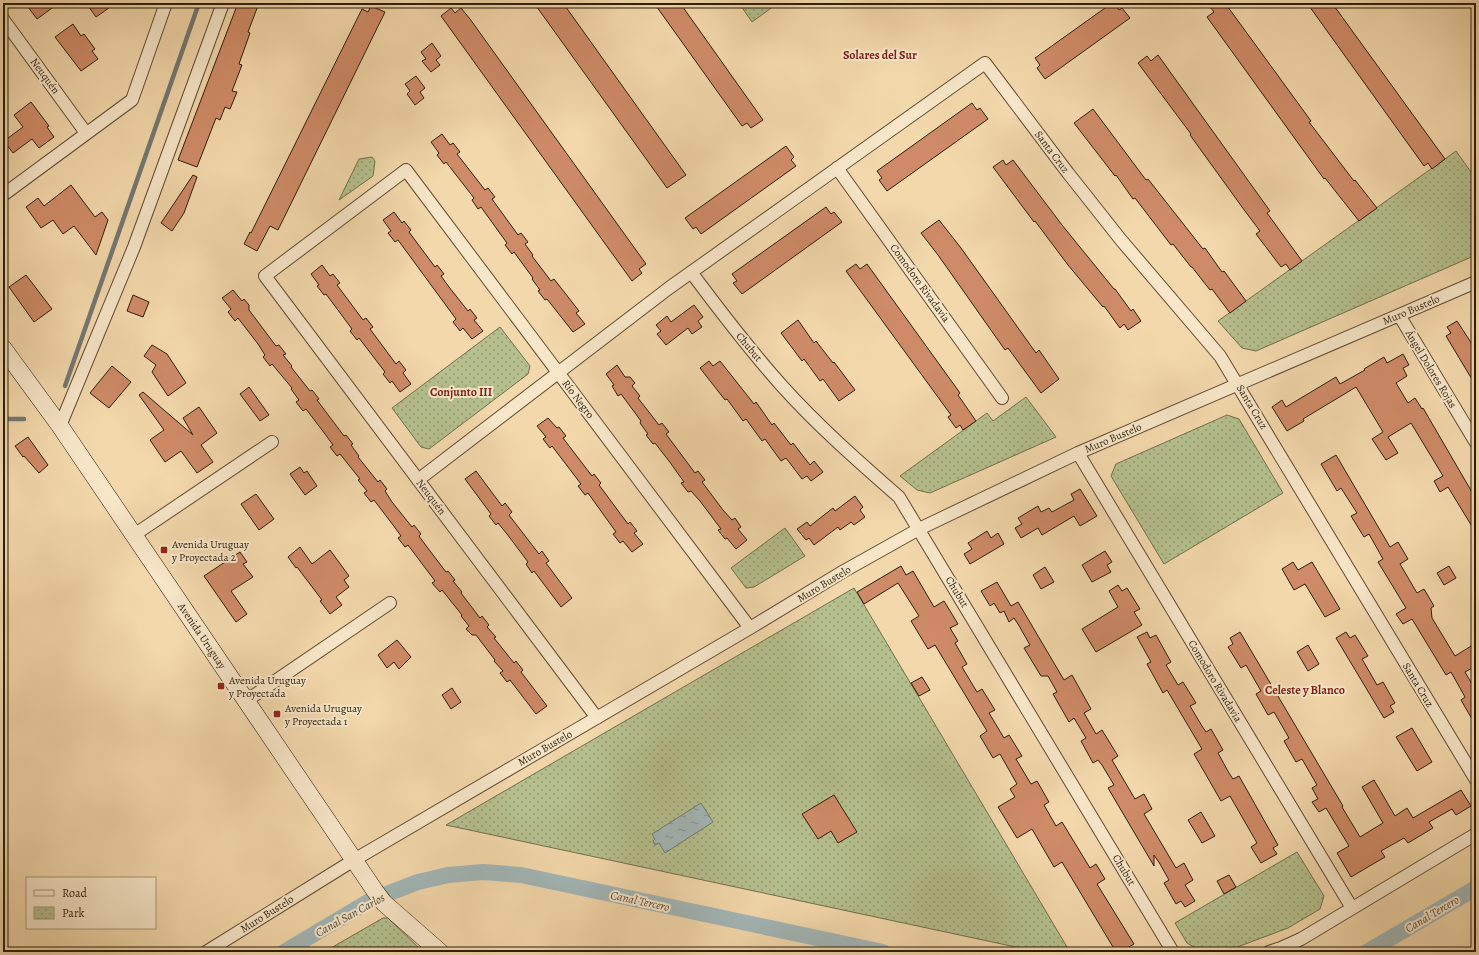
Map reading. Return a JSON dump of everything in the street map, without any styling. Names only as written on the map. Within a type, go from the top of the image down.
[{"type":"main road","name":"Avenida Uruguay","points":[[3,348],[60,426],[379,897],[440,952]]},
{"type":"street","points":[[3,195],[132,100],[166,3]]},
{"type":"street","points":[[60,426],[134,247],[223,3]]},
{"type":"street","name":"Neuquén","points":[[3,19],[86,133]]},
{"type":"street","name":"Santa Cruz","points":[[837,168],[984,63],[1121,240],[1220,356],[1476,780]]},
{"type":"street","points":[[418,480],[691,272],[837,168]]},
{"type":"street","name":"Comodoro Rivadavia","points":[[837,168],[1002,398]]},
{"type":"street","name":"Río Negro","points":[[265,276],[406,170],[750,628]]},
{"type":"street","name":"Chubut","points":[[691,272],[738,334],[783,387],[843,448],[899,497],[1173,952]]},
{"type":"street","name":"Neuquén","points":[[265,276],[597,718]]},
{"type":"street","name":"Muro Bustelo","points":[[206,952],[354,860],[750,628],[844,571],[919,529],[1078,453],[1476,282]]},
{"type":"street","name":"Ángel Dolores Rojas","points":[[1399,315],[1476,444]]},
{"type":"street","points":[[134,536],[272,442]]},
{"type":"street","name":"Comodoro Rivadavia","points":[[1078,453],[1352,908]]},
{"type":"street","points":[[246,701],[390,603]]},
{"type":"street","points":[[1269,952],[1301,939],[1476,834]]},
{"type":"green space","points":[[739,3],[778,3],[752,22]]},
{"type":"green space","points":[[1456,151],[1476,179],[1476,255],[1256,351],[1242,348],[1218,321]]},
{"type":"green space","points":[[372,157],[375,161],[373,176],[339,200],[359,159]]},
{"type":"green space","points":[[500,327],[530,366],[528,374],[429,449],[421,447],[392,408]]},
{"type":"green space","points":[[1026,397],[1056,437],[930,493],[917,490],[900,476],[987,413],[993,421]]},
{"type":"green space","points":[[1227,415],[1239,419],[1283,493],[1164,564],[1111,476],[1116,464]]},
{"type":"green space","points":[[785,528],[805,556],[754,587],[746,588],[731,568]]},
{"type":"green space","points":[[854,588],[1070,952],[1039,952],[446,825]]},
{"type":"green space","points":[[1297,852],[1324,896],[1320,909],[1288,928],[1224,952],[1202,952],[1187,943],[1175,923]]},
{"type":"green space","points":[[383,918],[388,918],[423,952],[324,952]]},
{"type":"water","points":[[701,803],[713,822],[665,853],[659,843],[655,845],[653,841],[655,839],[652,834]]},
{"type":"building","points":[[25,3],[59,3],[37,19]]},
{"type":"building","points":[[86,3],[116,3],[96,17]]},
{"type":"building","points":[[238,3],[259,3],[248,32],[250,33],[239,64],[242,65],[232,91],[237,92],[230,109],[225,107],[220,120],[216,118],[197,167],[178,160]]},
{"type":"building","points":[[534,3],[563,3],[686,175],[667,188]]},
{"type":"building","points":[[654,3],[680,3],[763,120],[751,128],[747,123],[742,126]]},
{"type":"building","points":[[1114,3],[1119,10],[1122,8],[1130,18],[1045,79],[1037,68],[1040,65],[1035,58]]},
{"type":"building","points":[[1207,3],[1225,3],[1311,121],[1309,122],[1354,181],[1355,180],[1377,208],[1359,221],[1325,178],[1324,179],[1207,17],[1214,12]]},
{"type":"building","points":[[1307,3],[1332,3],[1445,159],[1432,169],[1428,163],[1424,166]]},
{"type":"building","points":[[371,6],[385,12],[278,230],[270,226],[257,251],[244,244],[250,232],[251,233],[362,9],[368,12]]},
{"type":"building","points":[[451,8],[455,13],[461,8],[470,19],[646,264],[639,269],[642,273],[632,281],[441,16]]},
{"type":"building","points":[[73,24],[81,36],[84,34],[95,49],[92,51],[98,59],[81,71],[55,37]]},
{"type":"building","points":[[432,43],[441,56],[436,60],[440,65],[431,72],[422,61],[426,59],[421,52]]},
{"type":"building","points":[[1158,55],[1270,211],[1267,213],[1302,261],[1290,270],[1286,264],[1281,267],[1256,234],[1260,231],[1138,63],[1147,56],[1151,61]]},
{"type":"building","points":[[416,76],[425,88],[420,92],[424,98],[415,105],[407,94],[410,91],[405,84]]},
{"type":"building","points":[[31,102],[49,126],[47,127],[54,137],[39,148],[32,139],[13,153],[4,141],[23,127],[14,115]]},
{"type":"building","points":[[972,103],[977,110],[980,108],[988,119],[887,191],[879,180],[882,178],[877,171]]},
{"type":"building","points":[[1093,109],[1146,180],[1148,179],[1203,249],[1205,248],[1222,272],[1224,271],[1246,301],[1230,313],[1212,289],[1210,290],[1173,244],[1171,245],[1135,198],[1133,199],[1116,175],[1115,176],[1074,123]]},
{"type":"building","points":[[442,134],[450,145],[453,143],[460,152],[457,154],[485,190],[488,188],[495,197],[492,199],[518,235],[521,233],[528,242],[525,244],[533,255],[532,256],[551,281],[554,279],[579,311],[576,313],[585,324],[573,332],[547,299],[545,300],[538,291],[540,290],[532,279],[533,278],[514,252],[512,254],[505,245],[507,243],[481,207],[478,209],[472,200],[474,198],[446,162],[444,164],[437,155],[439,153],[431,142]]},
{"type":"building","points":[[786,146],[794,157],[791,160],[796,166],[701,234],[696,227],[693,229],[685,218]]},
{"type":"building","points":[[1003,160],[1006,165],[1013,160],[1062,225],[1115,289],[1131,311],[1133,309],[1141,321],[1128,330],[1124,324],[1120,328],[1104,306],[1103,307],[1068,265],[1035,221],[1034,222],[993,167]]},
{"type":"building","points":[[193,175],[197,177],[184,213],[172,231],[161,223]]},
{"type":"building","points":[[71,185],[95,217],[102,212],[108,220],[96,255],[74,226],[63,234],[53,220],[41,228],[26,207],[38,198],[44,206]]},
{"type":"building","points":[[826,207],[831,214],[834,212],[842,222],[742,294],[733,283],[737,281],[732,274]]},
{"type":"building","points":[[394,212],[402,223],[404,221],[411,230],[409,232],[435,267],[437,265],[444,274],[441,276],[449,287],[468,311],[470,309],[477,318],[474,320],[483,331],[472,339],[463,328],[460,331],[453,322],[456,319],[398,240],[395,242],[388,233],[391,231],[383,220]]},
{"type":"building","points":[[939,220],[961,248],[1036,353],[1039,350],[1059,379],[1041,393],[1008,348],[1005,350],[921,233]]},
{"type":"building","points":[[856,264],[860,269],[867,264],[960,393],[958,395],[976,421],[963,430],[960,425],[956,428],[948,417],[951,415],[846,271]]},
{"type":"building","points":[[322,265],[330,276],[333,274],[340,283],[337,285],[363,320],[366,318],[373,327],[370,329],[396,364],[399,361],[406,370],[403,373],[411,384],[400,392],[392,381],[390,383],[383,374],[385,372],[359,338],[357,340],[350,331],[352,329],[326,294],[324,295],[317,286],[319,285],[311,274]]},
{"type":"building","points":[[26,275],[52,309],[34,322],[9,287]]},
{"type":"building","points":[[233,290],[242,301],[244,299],[249,305],[249,310],[276,346],[279,345],[286,354],[283,355],[292,366],[291,367],[310,391],[312,390],[319,399],[317,400],[344,436],[346,435],[353,444],[351,445],[359,456],[358,457],[378,482],[380,480],[387,489],[385,491],[392,502],[412,527],[414,525],[421,534],[419,536],[427,547],[446,572],[448,571],[455,580],[453,581],[480,618],[482,616],[489,625],[487,627],[496,637],[494,638],[514,663],[516,661],[523,670],[521,672],[547,706],[536,714],[510,680],[507,682],[500,673],[503,671],[494,661],[495,660],[476,635],[472,635],[466,629],[469,626],[461,616],[462,615],[442,590],[440,592],[432,583],[435,581],[408,545],[405,547],[398,538],[401,536],[393,525],[374,500],[371,502],[364,493],[367,491],[358,480],[360,479],[340,454],[337,456],[330,447],[333,445],[306,409],[303,411],[296,402],[299,400],[291,389],[292,388],[272,364],[270,366],[263,357],[265,355],[258,344],[238,318],[235,321],[228,312],[231,309],[222,298]]},
{"type":"building","points":[[133,295],[149,302],[143,317],[127,311]]},
{"type":"building","points":[[694,305],[703,317],[698,321],[702,327],[692,334],[688,328],[666,345],[657,334],[661,331],[656,325],[667,316],[671,322]]},
{"type":"building","points":[[798,320],[814,343],[816,341],[855,390],[839,401],[823,379],[820,381],[804,359],[802,361],[781,333]]},
{"type":"building","points":[[1457,321],[1472,344],[1476,342],[1476,386],[1446,336],[1451,333],[1447,327]]},
{"type":"building","points":[[152,345],[167,354],[186,383],[168,396],[152,372],[156,365],[144,356]]},
{"type":"building","points":[[1403,354],[1409,365],[1403,368],[1407,376],[1396,383],[1408,403],[1415,398],[1422,409],[1423,408],[1476,499],[1476,533],[1448,487],[1440,492],[1434,481],[1443,476],[1411,423],[1388,437],[1398,453],[1386,460],[1372,439],[1383,432],[1356,387],[1303,419],[1304,421],[1287,431],[1272,407],[1282,400],[1286,407],[1336,377],[1340,384],[1384,357],[1387,363]]},
{"type":"building","points":[[709,361],[713,366],[720,361],[754,404],[756,402],[772,425],[774,423],[791,445],[793,443],[810,465],[814,461],[823,472],[811,481],[807,476],[802,479],[786,458],[781,461],[765,439],[762,441],[746,419],[743,421],[727,399],[725,400],[700,368]]},
{"type":"building","points":[[617,365],[625,377],[630,377],[635,383],[632,386],[640,396],[638,398],[659,425],[662,423],[669,432],[666,434],[695,473],[698,471],[705,480],[702,482],[723,510],[732,520],[735,518],[741,527],[738,529],[747,540],[736,549],[718,530],[721,529],[700,501],[691,491],[688,492],[681,483],[684,482],[655,443],[653,444],[646,435],[648,434],[640,423],[641,421],[621,394],[618,396],[612,386],[614,385],[606,374]]},
{"type":"building","points":[[112,366],[131,382],[109,408],[90,393]]},
{"type":"building","points":[[249,387],[269,415],[260,421],[240,394]]},
{"type":"building","points":[[143,392],[193,435],[183,418],[199,407],[217,433],[201,445],[213,462],[197,473],[181,451],[165,462],[150,440],[164,430],[139,395]]},
{"type":"building","points":[[548,418],[557,428],[559,427],[566,436],[563,438],[592,476],[594,474],[601,483],[599,485],[628,524],[630,522],[637,531],[634,533],[643,544],[632,552],[623,541],[620,543],[613,534],[616,532],[588,493],[585,495],[578,486],[581,484],[552,446],[550,448],[543,439],[546,437],[537,426]]},
{"type":"building","points":[[28,437],[48,465],[39,473],[24,456],[23,457],[15,446]]},
{"type":"building","points":[[1336,455],[1390,547],[1398,542],[1408,559],[1400,564],[1417,593],[1424,589],[1434,606],[1431,608],[1432,618],[1455,656],[1476,643],[1476,666],[1465,672],[1476,691],[1476,726],[1461,700],[1465,697],[1451,672],[1446,675],[1412,619],[1403,624],[1396,614],[1406,608],[1378,562],[1383,559],[1369,534],[1364,537],[1351,516],[1357,513],[1341,488],[1337,491],[1321,464]]},
{"type":"building","points":[[300,467],[304,473],[307,471],[317,486],[305,495],[290,474]]},
{"type":"building","points":[[476,471],[502,506],[505,503],[512,512],[509,515],[539,554],[542,551],[549,561],[546,563],[572,598],[561,607],[534,571],[532,573],[526,564],[528,562],[507,534],[498,523],[496,525],[489,516],[491,514],[465,479]]},
{"type":"building","points":[[1080,489],[1097,516],[1080,526],[1074,516],[1042,535],[1038,528],[1021,538],[1015,528],[1022,524],[1018,518],[1038,506],[1041,512],[1049,508],[1052,512],[1074,500],[1071,494]]},
{"type":"building","points":[[256,494],[274,519],[259,530],[241,504]]},
{"type":"building","points":[[855,496],[863,507],[860,510],[865,517],[854,525],[851,522],[840,530],[838,527],[814,545],[809,538],[806,540],[797,529],[807,522],[810,526],[833,508],[835,511]]},
{"type":"building","points":[[987,531],[991,538],[998,533],[1004,544],[970,564],[964,554],[972,549],[968,543]]},
{"type":"building","points":[[300,547],[312,564],[330,550],[349,576],[344,580],[349,587],[336,597],[342,605],[330,614],[320,601],[322,600],[288,557]]},
{"type":"building","points":[[1105,551],[1112,562],[1107,565],[1111,572],[1092,582],[1082,565]]},
{"type":"building","points":[[240,552],[247,562],[243,564],[253,577],[231,591],[247,614],[236,622],[204,576]]},
{"type":"building","points":[[1293,562],[1298,570],[1312,562],[1340,609],[1325,617],[1305,584],[1294,590],[1282,569]]},
{"type":"building","points":[[901,566],[906,575],[913,571],[934,607],[944,601],[958,624],[950,628],[958,641],[955,643],[967,664],[962,667],[977,692],[982,689],[995,710],[989,713],[1004,738],[1009,735],[1022,756],[1016,759],[1031,784],[1037,781],[1049,802],[1044,805],[1056,826],[1062,822],[1090,868],[1096,864],[1105,879],[1097,884],[1134,944],[1120,952],[1116,952],[1062,862],[1054,867],[1032,829],[1017,838],[998,807],[1015,797],[1010,789],[1017,784],[1000,754],[993,758],[980,736],[987,731],[935,645],[928,649],[911,621],[919,616],[898,583],[864,604],[857,592]]},
{"type":"building","points":[[1449,566],[1456,578],[1444,585],[1437,573]]},
{"type":"building","points":[[1045,567],[1054,582],[1041,589],[1033,575]]},
{"type":"building","points":[[997,582],[1011,606],[1018,602],[1064,680],[1072,675],[1091,709],[1084,713],[1096,734],[1102,730],[1118,756],[1112,760],[1135,799],[1144,794],[1152,809],[1144,814],[1176,868],[1184,863],[1193,880],[1185,885],[1195,901],[1185,907],[1181,901],[1176,904],[1164,883],[1169,880],[1160,864],[1154,855],[1154,866],[1108,788],[1114,785],[1098,760],[1093,763],[1081,741],[1086,738],[1074,718],[1069,722],[1053,694],[1057,692],[1048,676],[1041,676],[1024,648],[1030,645],[1018,624],[1014,618],[1009,622],[1004,611],[1000,613],[994,603],[990,606],[981,591]]},
{"type":"building","points":[[1118,585],[1122,591],[1127,588],[1140,609],[1134,612],[1142,625],[1096,652],[1082,629],[1118,607],[1109,591]]},
{"type":"building","points":[[1147,632],[1150,638],[1156,635],[1171,662],[1166,665],[1178,685],[1183,682],[1196,703],[1190,706],[1206,732],[1211,729],[1223,750],[1218,753],[1229,773],[1233,779],[1239,776],[1278,845],[1273,848],[1277,854],[1261,863],[1251,847],[1257,843],[1230,796],[1221,801],[1194,754],[1202,749],[1167,690],[1163,693],[1147,664],[1151,662],[1137,637]]},
{"type":"building","points":[[1240,632],[1360,837],[1383,823],[1362,787],[1374,780],[1395,816],[1407,808],[1413,818],[1461,790],[1471,806],[1456,815],[1452,809],[1429,822],[1433,828],[1408,843],[1404,838],[1381,851],[1385,857],[1351,877],[1337,853],[1349,846],[1326,808],[1319,812],[1312,802],[1318,799],[1312,788],[1317,785],[1302,759],[1296,762],[1284,741],[1289,738],[1274,712],[1268,715],[1256,694],[1261,691],[1246,665],[1241,668],[1228,647],[1233,644],[1230,638]]},
{"type":"building","points":[[1346,632],[1350,638],[1355,635],[1368,656],[1362,659],[1377,685],[1383,682],[1395,703],[1390,706],[1394,712],[1384,718],[1336,638]]},
{"type":"building","points":[[397,640],[411,657],[399,669],[394,662],[387,668],[378,655]]},
{"type":"building","points":[[1308,645],[1319,664],[1308,671],[1297,652]]},
{"type":"building","points":[[922,677],[930,690],[919,696],[911,683]]},
{"type":"building","points":[[452,688],[461,702],[451,709],[442,695]]},
{"type":"building","points":[[1412,728],[1432,762],[1417,771],[1396,737]]},
{"type":"building","points":[[834,795],[857,832],[838,843],[831,831],[818,839],[802,814]]},
{"type":"building","points":[[1201,812],[1215,836],[1202,843],[1188,820]]},
{"type":"building","points":[[1229,875],[1236,887],[1224,894],[1217,881]]},
{"type":"waterway","points":[[65,386],[199,3]]},
{"type":"waterway","points":[[3,419],[24,419]]},
{"type":"waterway","name":"Canal Tercero","points":[[284,952],[371,900],[418,882],[448,875],[483,872],[521,875],[883,952]]},
{"type":"waterway","name":"Canal Tercero","points":[[1367,952],[1476,888]]},
{"type":"place","name":"Avenida Uruguay y Proyectada 2","points":[[164,550]]},
{"type":"place","name":"Avenida Uruguay y Proyectada","points":[[221,686]]},
{"type":"place","name":"Avenida Uruguay y Proyectada 1","points":[[277,714]]},
{"type":"district","name":"Solares del Sur","points":[[880,55]]},
{"type":"district","name":"Conjunto III","points":[[461,392]]},
{"type":"district","name":"Celeste y Blanco","points":[[1305,690]]},
{"type":"water label","name":"Canal San Carlos","points":[[350,915]]}]
